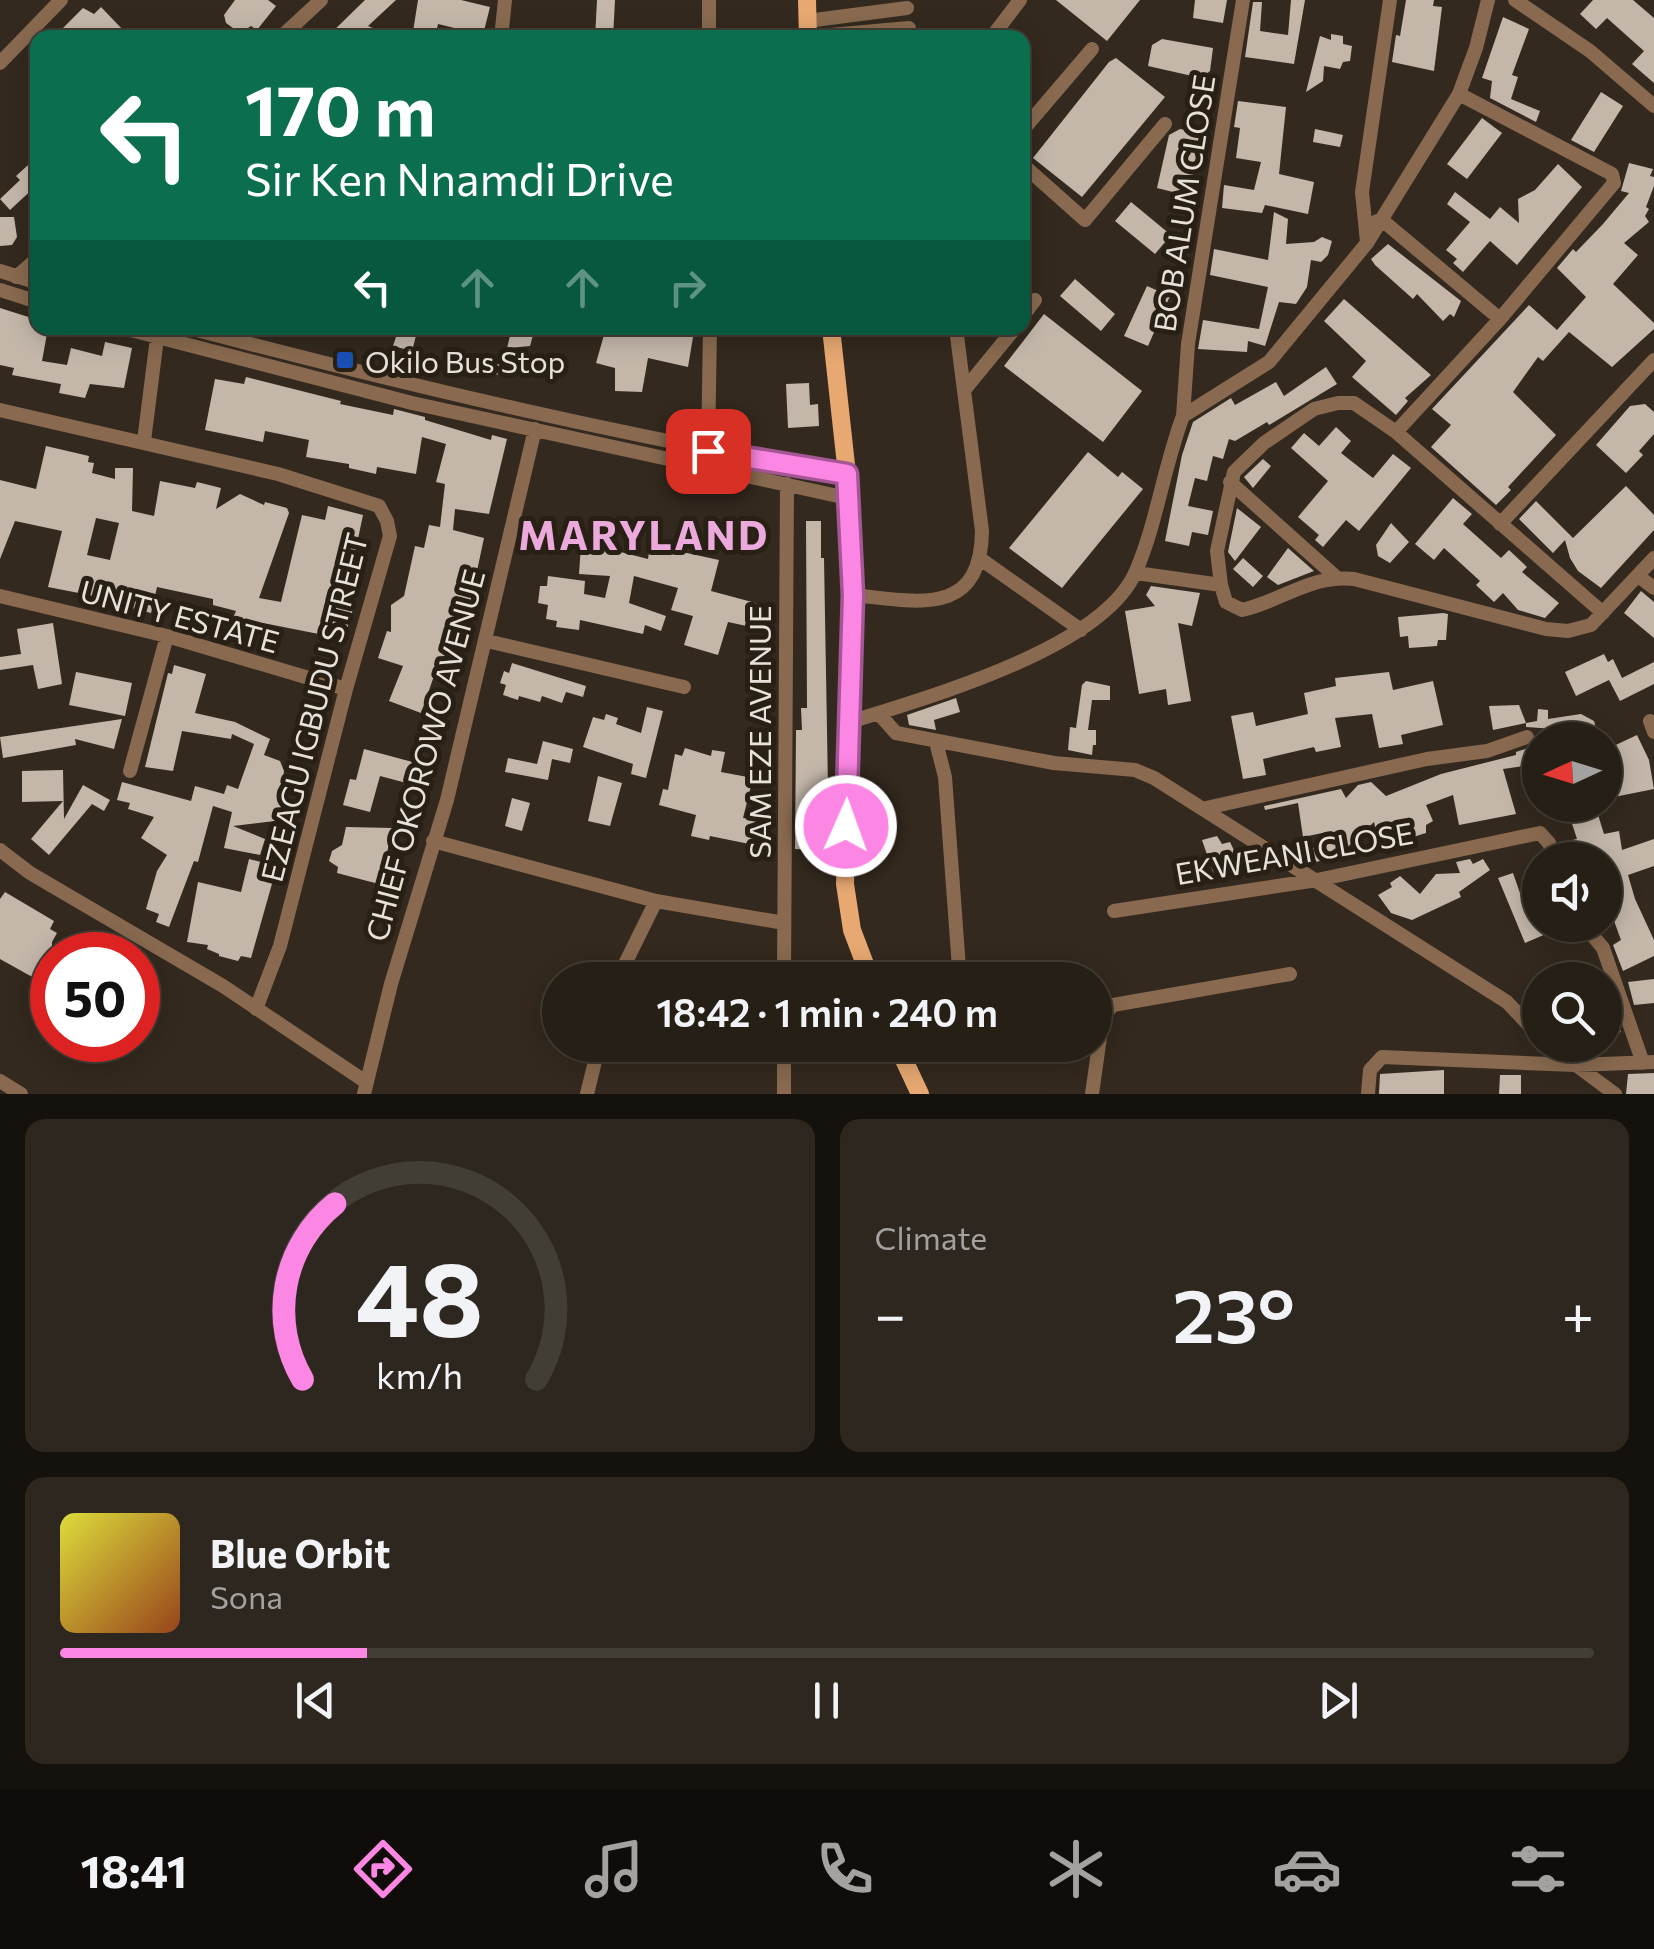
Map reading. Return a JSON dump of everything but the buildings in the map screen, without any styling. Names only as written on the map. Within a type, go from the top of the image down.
[{"type":"main road","points":[[807,0],[807,30]]},
{"type":"main road","points":[[832,335],[847,474],[853,595],[845,884],[852,930],[864,962]]},
{"type":"main road","points":[[905,1062],[920,1094]]},
{"type":"street","points":[[32,30],[62,0]]},
{"type":"street","points":[[289,30],[321,0]]},
{"type":"street","points":[[503,30],[505,0]]},
{"type":"street","points":[[708,0],[709,30]]},
{"type":"street","points":[[861,15],[876,0]]},
{"type":"street","points":[[997,30],[1020,0]]},
{"type":"street","name":"BOB ALUM CLOSE","points":[[1136,573],[1183,416],[1188,344],[1243,0]]},
{"type":"street","points":[[1367,243],[1362,192],[1390,0]]},
{"type":"street","points":[[1183,416],[1269,362],[1367,243],[1458,94],[1476,48],[1488,0]]},
{"type":"street","points":[[1514,0],[1590,51],[1654,106]]},
{"type":"street","points":[[813,30],[906,4],[910,30]]},
{"type":"street","points":[[0,63],[30,33]]},
{"type":"street","points":[[1030,122],[1092,49]]},
{"type":"street","points":[[1396,432],[1500,320],[1615,178],[1458,94]]},
{"type":"street","points":[[1030,171],[1085,220],[1166,124]]},
{"type":"street","points":[[1365,223],[1382,220]]},
{"type":"street","points":[[1382,220],[1500,320]]},
{"type":"street","points":[[16,277],[30,265]]},
{"type":"street","points":[[0,271],[30,281]]},
{"type":"street","points":[[6,292],[30,300]]},
{"type":"street","points":[[1030,307],[1035,300]]},
{"type":"street","points":[[146,335],[412,403],[848,498]]},
{"type":"street","points":[[217,335],[415,385],[708,451],[847,474]]},
{"type":"street","points":[[708,451],[710,335]]},
{"type":"street","points":[[853,595],[938,600],[964,587],[982,560],[982,532],[957,335]]},
{"type":"street","points":[[965,389],[1008,335]]},
{"type":"street","points":[[144,441],[157,338]]},
{"type":"street","points":[[1500,524],[1654,360]]},
{"type":"street","points":[[412,403],[415,385]]},
{"type":"street","points":[[1603,613],[1396,432],[1354,403],[1338,402],[1314,409],[1264,443],[1234,472],[1230,482],[1216,551],[1226,602],[1242,610],[1276,601],[1302,584],[1336,577],[1388,586],[1546,629],[1582,630],[1603,613],[1654,558]]},
{"type":"street","name":"EZEAGU IGBUDU STREET","points":[[0,410],[278,474],[379,506],[387,521],[390,536],[280,946],[256,1009]]},
{"type":"street","name":"CHIEF OKOROWO AVENUE","points":[[365,1088],[447,800],[536,430]]},
{"type":"street","points":[[1230,482],[1336,577]]},
{"type":"street","name":"SAM EZE AVENUE","points":[[784,962],[787,484]]},
{"type":"street","points":[[982,560],[1081,630]]},
{"type":"street","points":[[850,722],[1052,649],[1120,598],[1136,573],[1221,585]]},
{"type":"street","points":[[1638,576],[1654,588]]},
{"type":"street","name":"UNITY ESTATE","points":[[0,596],[168,636],[346,690]]},
{"type":"street","points":[[130,771],[168,636]]},
{"type":"street","points":[[487,641],[684,687]]},
{"type":"street","points":[[879,714],[896,733],[936,742],[1054,764],[1135,770],[1206,808],[1507,1002],[1522,1018]]},
{"type":"street","points":[[1206,808],[1409,763],[1488,751],[1522,740]]},
{"type":"street","points":[[936,742],[945,777],[959,962]]},
{"type":"street","name":"EKWEANI CLOSE","points":[[1114,911],[1317,880],[1540,833],[1548,842]]},
{"type":"street","points":[[433,841],[656,901],[784,923]]},
{"type":"street","points":[[0,850],[30,874],[125,927],[256,1009],[365,1088]]},
{"type":"street","points":[[626,962],[656,901]]},
{"type":"street","points":[[1368,1094],[1370,1070],[1382,1057],[1575,1065],[1649,1062],[1598,942]]},
{"type":"street","points":[[1092,1094],[1104,1016],[1113,1005],[1290,974]]},
{"type":"street","points":[[587,1094],[595,1062]]},
{"type":"street","points":[[784,1062],[784,1094]]},
{"type":"street","points":[[1571,1062],[1615,1094]]},
{"type":"street","points":[[0,1082],[21,1094]]},
{"type":"place","name":"Okilo Bus Stop","points":[[345,360]]},
{"type":"district","name":"MARYLAND","points":[[644,533]]},
{"type":"route","points":[[708,451],[847,474],[853,595],[846,826]]}]
